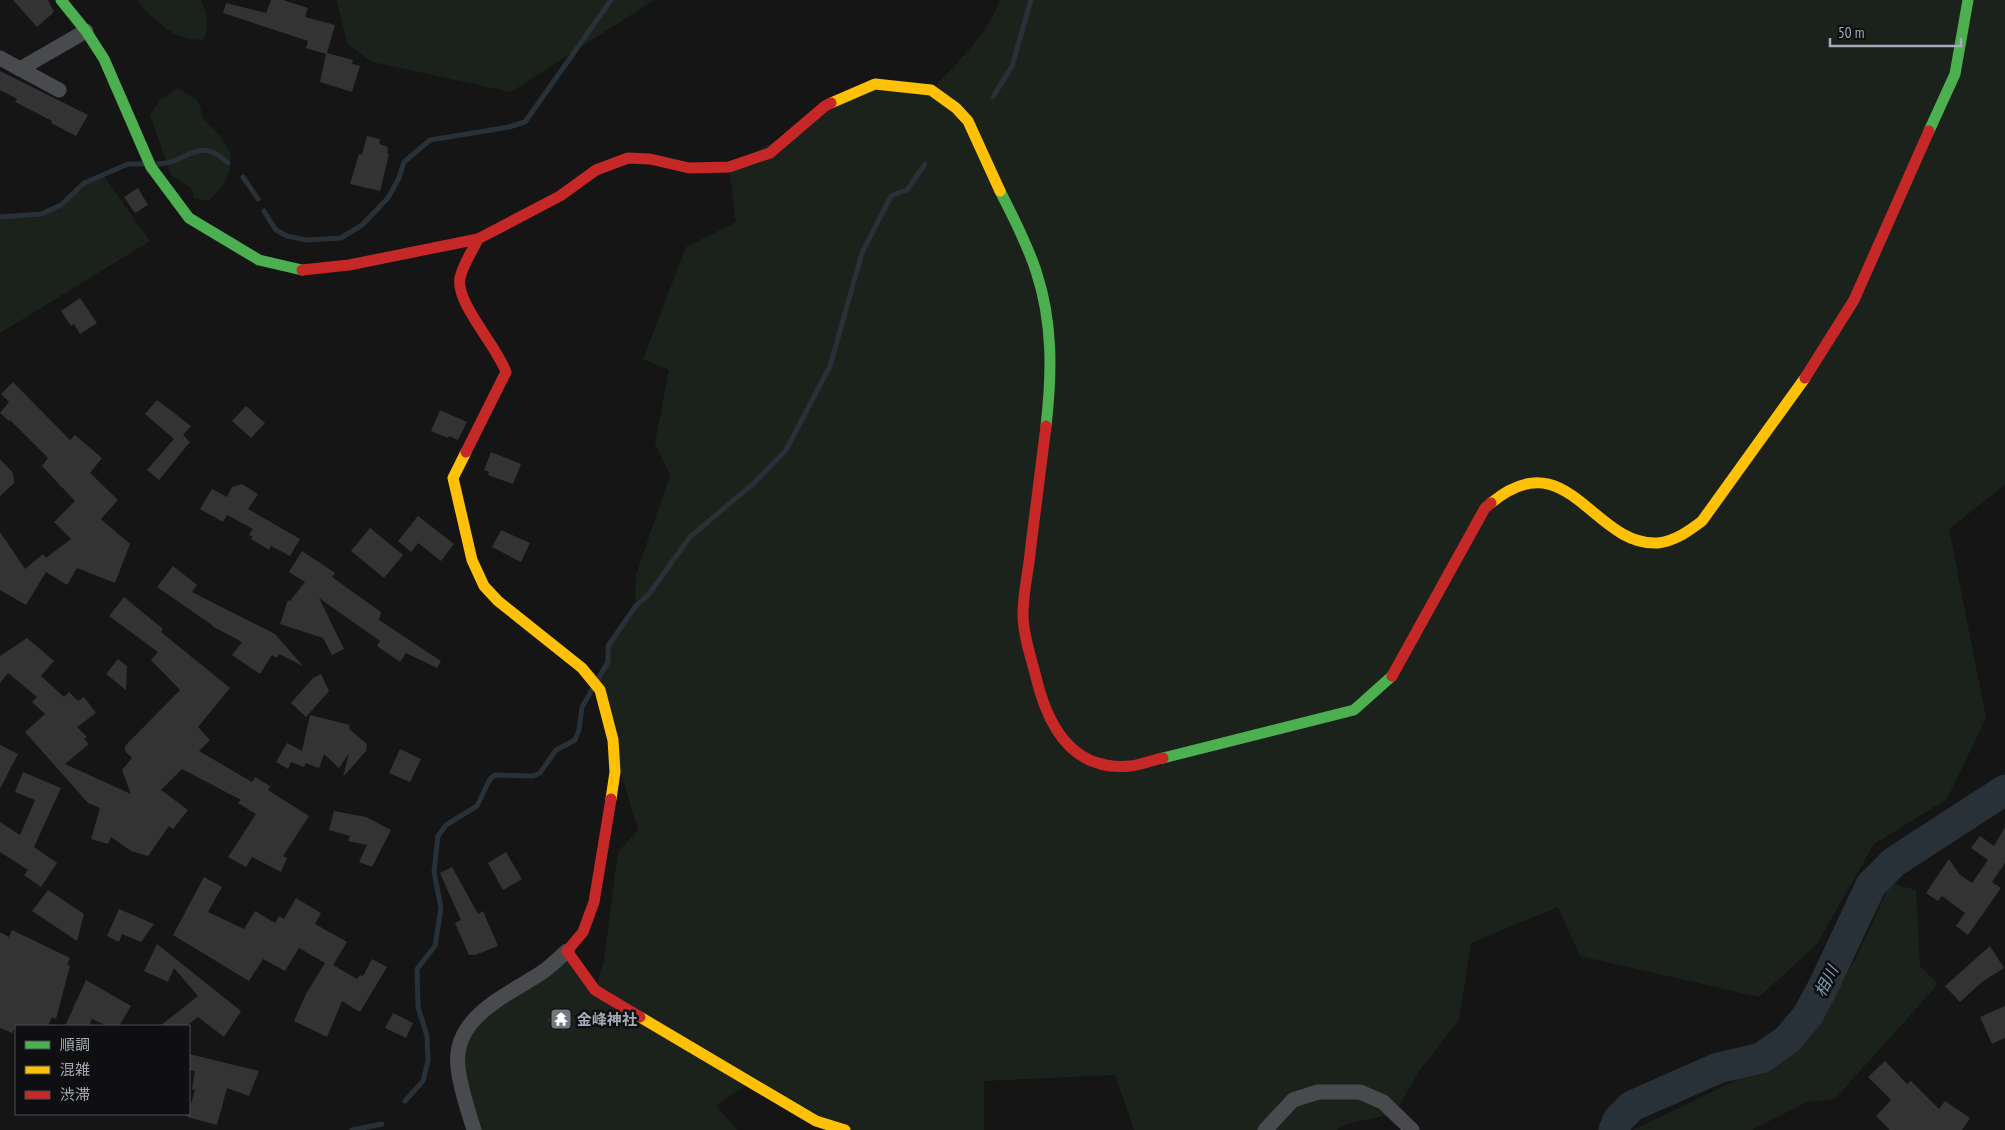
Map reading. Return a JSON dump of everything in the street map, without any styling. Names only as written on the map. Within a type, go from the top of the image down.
[{"type":"street","points":[[61,0],[86,31],[104,59],[149,162],[189,218],[212,234],[259,260],[306,271],[349,265],[478,239],[560,196],[596,170],[628,158],[650,159],[689,168],[729,168],[770,153],[825,106],[875,84],[916,87],[931,90],[945,98],[968,121],[1030,254],[1038,275],[1048,315],[1052,347],[1051,382],[1023,613],[1025,634],[1043,705],[1048,718],[1061,739],[1082,756],[1102,765],[1130,766],[1345,712],[1360,706],[1390,680],[1485,508],[1498,496],[1511,488],[1532,484],[1562,488],[1615,530],[1642,542],[1670,540],[1682,536],[1698,525],[1818,360],[1854,300],[1955,74],[1968,0]]},
{"type":"street","points":[[20,69],[86,31]]},
{"type":"street","points":[[0,58],[59,90]]},
{"type":"street","points":[[474,1130],[457,1066],[460,1046],[466,1030],[489,1005],[545,970],[567,951],[583,932],[594,902],[615,772],[613,740],[600,690],[582,668],[498,601],[484,586],[472,560],[453,478],[506,372],[503,358],[460,295],[460,280],[478,239]]},
{"type":"street","points":[[567,951],[595,990],[816,1121],[845,1130]]},
{"type":"street","points":[[1265,1130],[1293,1100],[1318,1092],[1360,1092],[1383,1102],[1412,1130]]},
{"type":"shaded area","points":[[138,0],[201,0],[207,20],[203,40],[175,34],[153,18],[139,4]]},
{"type":"shaded area","points":[[335,0],[654,0],[511,92],[372,62],[347,43]]},
{"type":"shaded area","points":[[1000,0],[2005,0],[2005,485],[1949,529],[1986,718],[1947,799],[1874,844],[1817,944],[1759,997],[1580,956],[1558,907],[1471,943],[1459,1020],[1419,1071],[1395,1113],[1343,1125],[1337,1130],[1134,1130],[1115,1075],[984,1081],[984,1130],[845,1130],[751,1082],[716,1105],[737,1130],[474,1130],[459,1046],[466,1030],[567,951],[595,990],[604,961],[618,852],[638,830],[594,685],[608,662],[608,646],[635,607],[636,575],[670,475],[655,443],[669,370],[643,359],[686,247],[736,222],[729,167],[875,84],[931,90],[979,37]]},
{"type":"shaded area","points":[[178,88],[198,101],[204,120],[220,136],[231,154],[229,173],[222,187],[208,201],[194,198],[191,188],[171,175],[150,115],[160,100]]},
{"type":"shaded area","points":[[102,174],[150,241],[0,333],[0,217],[41,214],[61,205],[84,183]]},
{"type":"shaded area","points":[[1891,883],[1916,890],[1920,966],[1938,984],[1835,1099],[1807,1102],[1752,1130],[1633,1130],[1797,1051],[1855,960]]},
{"type":"building","points":[[13,0],[48,0],[54,12],[37,27]]},
{"type":"building","points":[[271,0],[283,0],[308,8],[305,17],[335,25],[327,53],[353,60],[352,64],[360,66],[352,92],[320,82],[326,54],[306,48],[308,41],[223,13],[226,3],[266,13]]},
{"type":"building","points":[[0,71],[88,115],[76,136],[15,102],[17,99],[0,90]]},
{"type":"building","points":[[367,136],[380,139],[379,144],[388,147],[387,154],[389,154],[380,191],[350,184],[359,154],[362,155]]},
{"type":"building","points":[[138,188],[148,205],[135,213],[124,197]]},
{"type":"building","points":[[80,298],[97,323],[80,334],[74,324],[71,326],[61,311]]},
{"type":"building","points":[[13,382],[70,440],[75,435],[102,458],[90,473],[118,500],[101,519],[130,544],[115,583],[77,568],[67,585],[46,572],[26,605],[0,590],[0,532],[25,569],[43,554],[46,558],[71,539],[54,522],[75,501],[42,466],[48,458],[10,420],[0,413],[9,402],[1,394]]},
{"type":"building","points":[[157,400],[191,426],[183,435],[190,442],[159,480],[147,470],[174,439],[145,414]]},
{"type":"building","points":[[246,406],[265,423],[251,438],[232,421]]},
{"type":"building","points":[[440,410],[467,422],[458,440],[431,431]]},
{"type":"building","points":[[491,452],[521,464],[513,484],[488,475],[489,472],[484,470]]},
{"type":"building","points":[[0,459],[13,473],[14,483],[0,496]]},
{"type":"building","points":[[242,484],[258,494],[248,509],[300,539],[290,556],[271,546],[269,550],[251,539],[253,537],[249,535],[253,529],[227,515],[223,522],[200,509],[212,489],[227,497],[232,487]]},
{"type":"building","points":[[418,516],[454,544],[441,561],[418,543],[411,552],[398,541]]},
{"type":"building","points":[[370,528],[403,555],[384,578],[351,551]]},
{"type":"building","points":[[501,530],[530,543],[521,562],[492,547]]},
{"type":"building","points":[[302,551],[335,573],[332,577],[381,612],[379,620],[441,661],[437,668],[406,653],[400,662],[377,646],[380,641],[319,598],[344,649],[332,655],[323,638],[280,624],[288,600],[290,601],[305,582],[289,572]]},
{"type":"building","points":[[173,566],[197,585],[192,592],[275,634],[303,666],[279,654],[277,658],[272,655],[260,674],[232,655],[242,642],[212,626],[157,587]]},
{"type":"building","points":[[124,597],[163,629],[161,632],[230,688],[198,727],[210,740],[199,751],[252,782],[255,777],[270,786],[268,790],[309,816],[283,856],[287,858],[281,872],[252,857],[246,867],[228,857],[256,814],[238,803],[241,800],[182,769],[161,790],[188,810],[173,829],[169,826],[148,856],[131,851],[111,837],[108,844],[91,839],[100,808],[88,803],[25,732],[45,714],[32,702],[37,697],[8,673],[0,683],[0,656],[27,638],[54,661],[41,676],[64,697],[69,692],[78,701],[84,697],[96,713],[77,727],[87,737],[84,739],[89,744],[65,764],[131,794],[122,770],[132,758],[125,751],[125,746],[180,690],[151,660],[158,652],[109,616]]},
{"type":"building","points":[[118,659],[127,666],[126,690],[106,674]]},
{"type":"building","points":[[321,674],[329,691],[306,717],[291,703],[313,678]]},
{"type":"building","points":[[310,715],[350,725],[349,729],[367,744],[366,751],[343,777],[349,753],[339,768],[324,754],[319,768],[306,763],[304,767],[291,762],[288,769],[276,762],[287,743],[302,751]]},
{"type":"building","points":[[0,745],[18,754],[0,789]]},
{"type":"building","points":[[400,749],[421,759],[410,782],[389,773]]},
{"type":"building","points":[[23,772],[61,788],[34,847],[57,863],[41,887],[24,875],[28,870],[0,852],[0,822],[20,835],[35,800],[15,792]]},
{"type":"building","points":[[334,811],[366,817],[391,830],[372,867],[359,862],[367,845],[348,841],[350,836],[329,830]]},
{"type":"building","points":[[2005,827],[2005,863],[1992,882],[2001,888],[1968,935],[1956,926],[1965,913],[1942,896],[1938,901],[1926,893],[1949,859],[1959,874],[1972,883],[1988,860],[1971,848],[1980,836],[1994,846]]},
{"type":"building","points":[[506,852],[522,879],[503,890],[488,863]]},
{"type":"building","points":[[452,867],[478,914],[483,911],[498,946],[475,955],[469,955],[455,923],[461,920],[440,873]]},
{"type":"building","points":[[204,877],[222,887],[208,912],[244,929],[255,911],[275,923],[279,916],[284,919],[296,898],[321,913],[315,924],[347,942],[333,965],[357,979],[360,975],[363,976],[372,959],[387,967],[360,1012],[342,1001],[327,1037],[294,1021],[306,994],[325,963],[299,948],[285,971],[263,959],[249,981],[173,935]]},
{"type":"building","points":[[48,890],[84,914],[77,941],[32,911]]},
{"type":"building","points":[[119,909],[154,924],[141,942],[122,934],[119,942],[107,936]]},
{"type":"building","points":[[12,930],[70,958],[67,965],[70,966],[56,1019],[52,1017],[48,1025],[15,1025],[12,1033],[0,1028],[0,932],[9,937]]},
{"type":"building","points":[[157,944],[241,1011],[224,1037],[198,1017],[187,1025],[161,1025],[198,996],[174,968],[168,982],[144,971]]},
{"type":"building","points":[[1990,946],[2004,968],[1982,982],[1960,1002],[1945,986]]},
{"type":"building","points":[[86,980],[131,1006],[120,1025],[105,1025],[92,1019],[89,1025],[65,1025]]},
{"type":"building","points":[[2005,1006],[2005,1038],[1992,1044],[1980,1017]]},
{"type":"building","name":"金峰神社","points":[[558,1007],[573,1018],[563,1031],[548,1020]]},
{"type":"building","points":[[393,1013],[413,1023],[406,1038],[385,1028]]},
{"type":"building","points":[[190,1054],[259,1071],[249,1096],[227,1088],[217,1125],[187,1117],[190,1115],[190,1107],[195,1090],[192,1089],[195,1071],[190,1070]]},
{"type":"building","points":[[1885,1061],[1907,1084],[1911,1081],[1939,1109],[1945,1101],[1970,1118],[1962,1130],[1890,1130],[1876,1116],[1891,1100],[1868,1077]]},
{"type":"waterway","points":[[264,211],[276,230],[287,236],[306,240],[341,238],[362,225],[388,198],[399,178],[404,162],[430,140],[509,127],[525,122],[611,0]]},
{"type":"waterway","points":[[993,97],[1012,66],[1031,0]]},
{"type":"waterway","points":[[157,164],[177,160],[200,150],[218,154],[228,163]]},
{"type":"waterway","points":[[0,217],[41,214],[61,205],[84,183],[128,164],[143,164]]},
{"type":"waterway","points":[[598,679],[608,662],[608,646],[635,607],[649,594],[690,537],[754,483],[786,450],[830,366],[862,253],[891,196],[907,190],[925,164]]},
{"type":"waterway","points":[[243,177],[258,199]]},
{"type":"waterway","points":[[405,1101],[423,1081],[428,1061],[427,1036],[418,1007],[417,969],[435,946],[441,908],[434,872],[438,836],[446,825],[477,806],[490,779],[495,775],[533,776],[540,773],[556,750],[575,740],[579,730],[582,707],[593,688]]},
{"type":"waterway","name":"相川","points":[[1614,1130],[1618,1120],[1632,1106],[1718,1068],[1761,1058],[1787,1040],[1808,1015],[1871,885],[1894,862],[2005,790]]},
{"type":"waterway","points":[[352,1130],[382,1124]]},
{"type":"traffic: fast","points":[[61,0],[86,31],[104,59],[151,167],[189,218],[259,260],[302,270]]},
{"type":"traffic: fast","points":[[1929,131],[1955,74],[1968,0]]},
{"type":"traffic: fast","points":[[1000,191],[1020,230],[1042,290],[1046,309],[1050,348],[1046,426]]},
{"type":"traffic: fast","points":[[1163,758],[1354,710],[1392,676]]},
{"type":"traffic: slow","points":[[831,103],[875,84],[931,90],[956,108],[968,121],[1000,191]]},
{"type":"traffic: slow","points":[[1491,503],[1518,487],[1540,483],[1561,489],[1615,529],[1635,540],[1658,543],[1676,538],[1702,521],[1805,378]]},
{"type":"traffic: slow","points":[[466,452],[453,478],[472,560],[484,586],[498,601],[582,668],[600,690],[613,740],[615,772],[611,799]]},
{"type":"traffic: slow","points":[[640,1017],[816,1121],[845,1130]]},
{"type":"traffic: jam","points":[[478,239],[560,196],[596,170],[628,158],[650,159],[689,168],[729,167],[770,153],[831,103]]},
{"type":"traffic: jam","points":[[1805,378],[1854,300],[1929,131]]},
{"type":"traffic: jam","points":[[302,270],[349,265],[478,239],[461,273],[460,288],[470,311],[506,372],[466,452]]},
{"type":"traffic: jam","points":[[1046,426],[1023,614],[1025,636],[1046,709],[1054,726],[1064,740],[1076,752],[1091,761],[1109,766],[1130,766],[1163,758]]},
{"type":"traffic: jam","points":[[1392,676],[1485,508],[1491,503]]},
{"type":"traffic: jam","points":[[611,799],[594,902],[583,932],[567,951],[595,990],[640,1017]]},
{"type":"place","name":"金峰神社","points":[[561,1019]]}]
